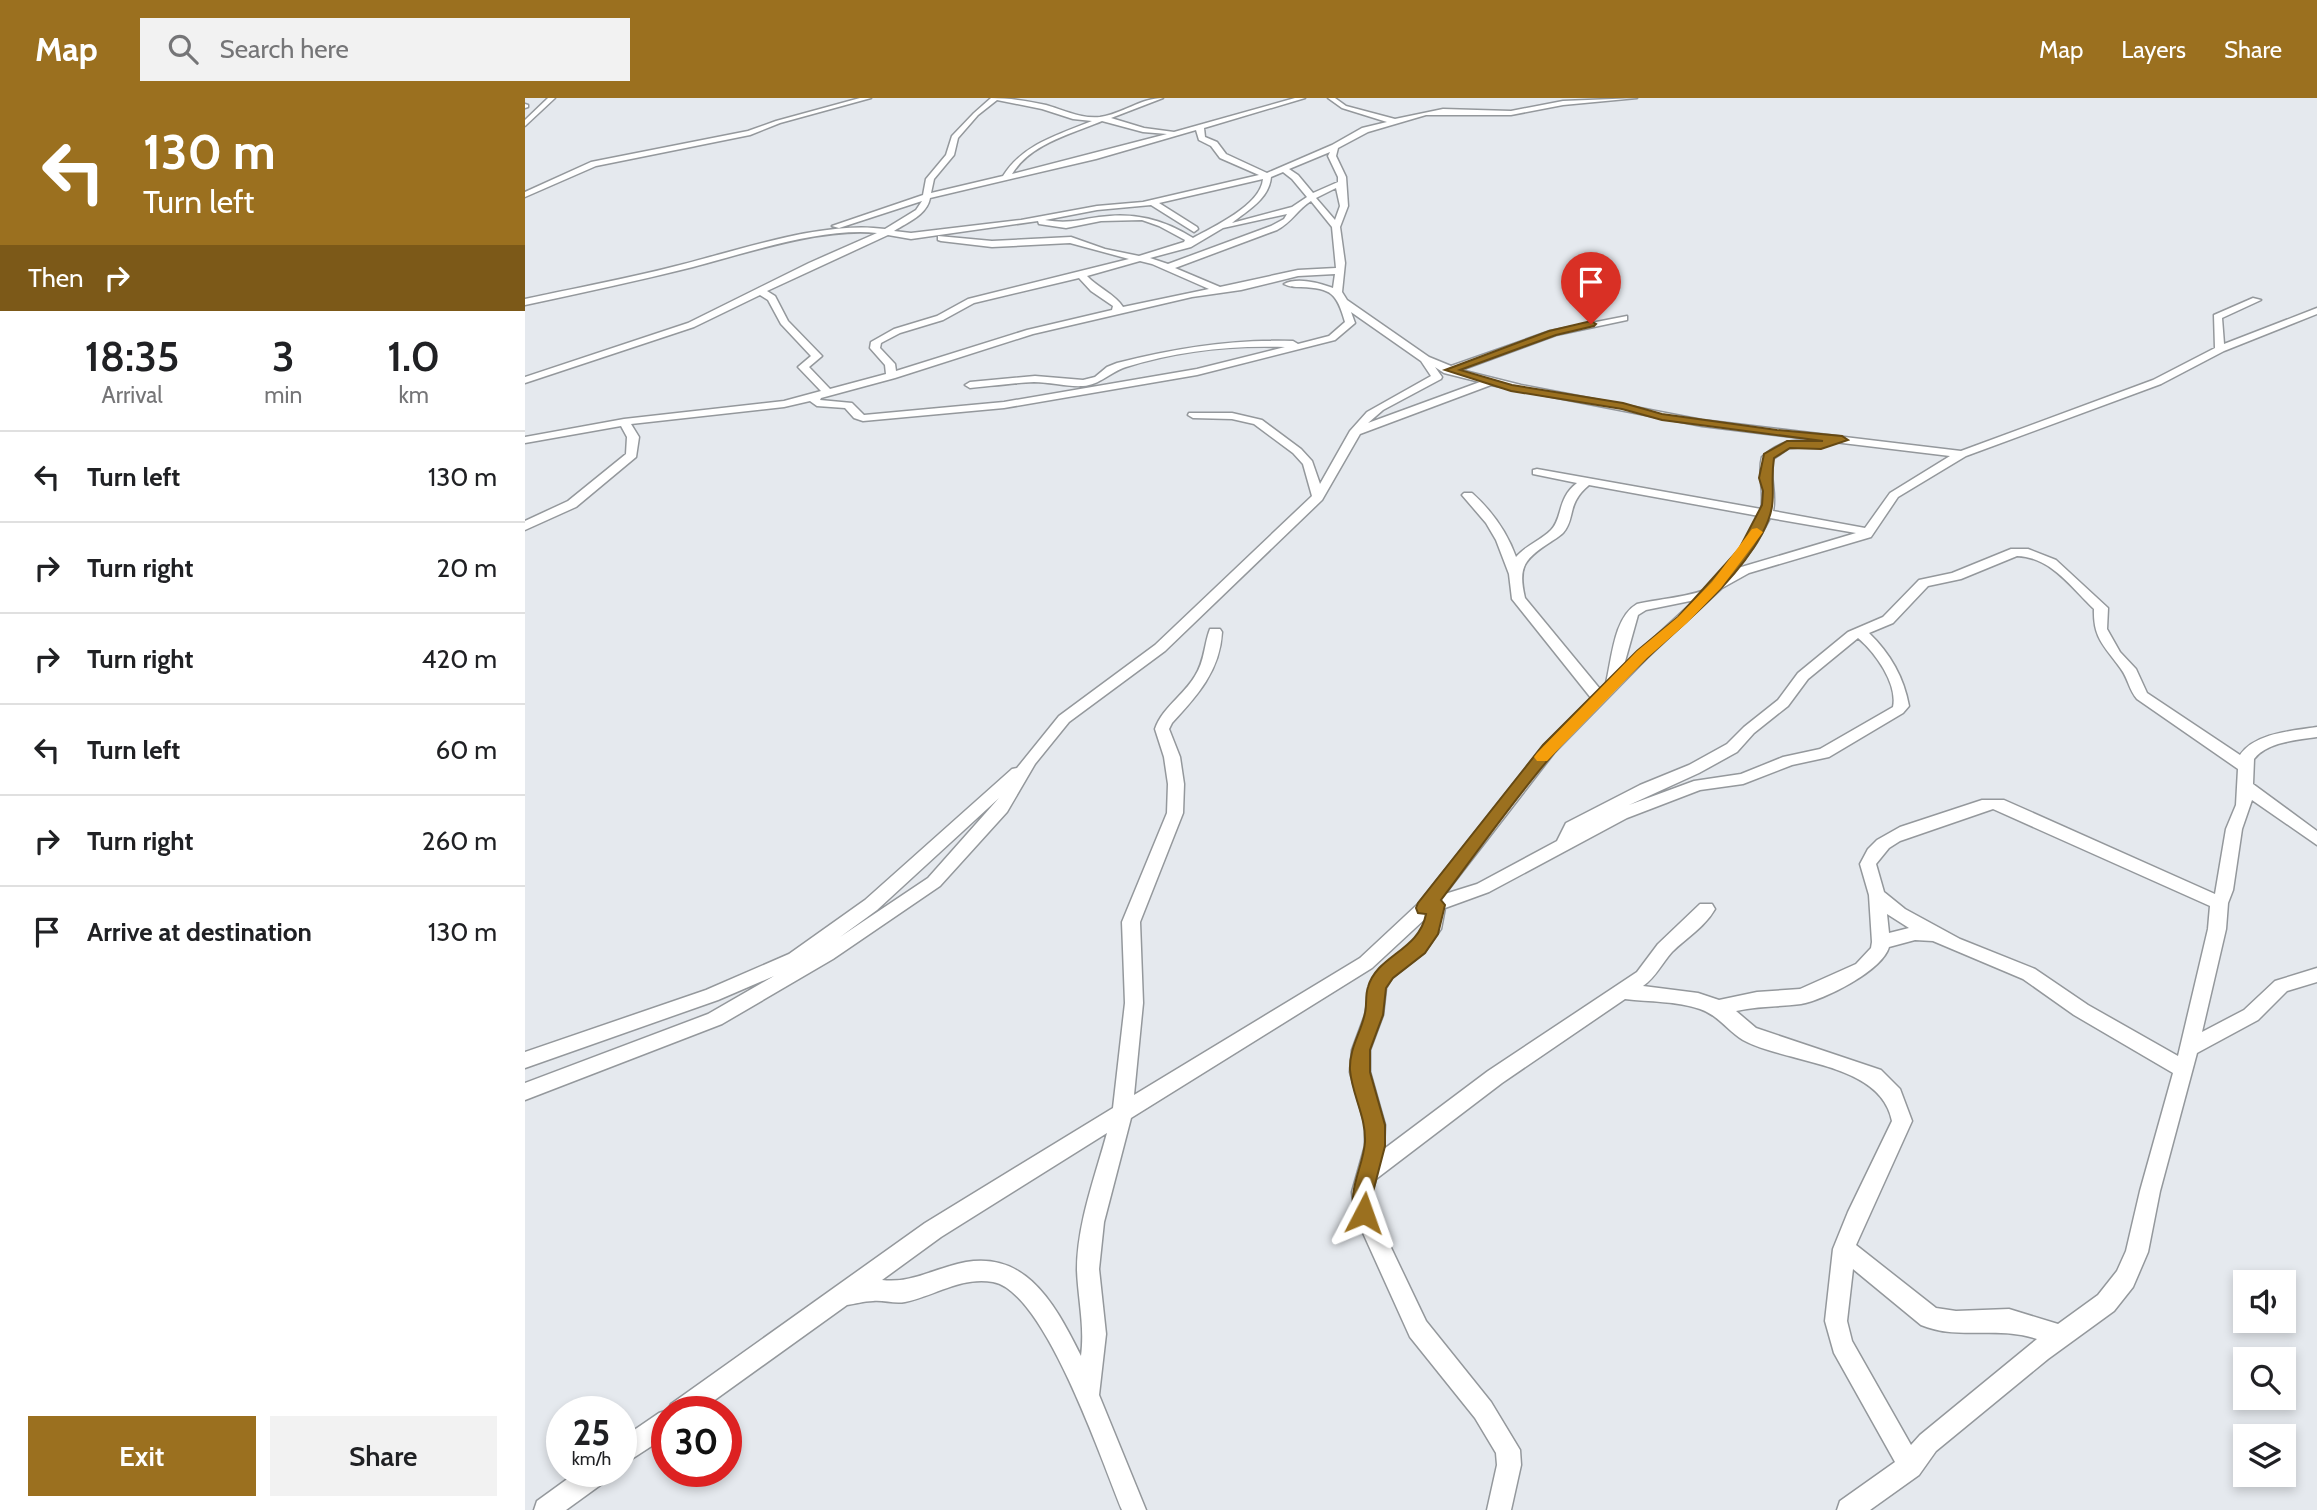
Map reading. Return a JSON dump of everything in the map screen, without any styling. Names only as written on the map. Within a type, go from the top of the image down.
[{"type":"street","points":[[525,106],[552,98],[525,124]]},
{"type":"street","points":[[525,195],[594,164],[750,133],[778,122],[868,98]]},
{"type":"street","points":[[920,211],[927,203],[925,197],[930,179],[950,155],[955,138],[976,114],[996,98],[1148,131],[1183,132]]},
{"type":"street","points":[[1005,178],[1016,160],[1028,152],[1102,119],[1160,98]]},
{"type":"street","points":[[798,239],[925,197],[1183,132],[1303,98]]},
{"type":"street","points":[[1331,98],[1344,111],[1394,121]]},
{"type":"street","points":[[1336,227],[1345,206],[1340,184],[1341,174],[1332,156],[1335,147],[1347,134],[1435,111],[1511,113],[1563,103],[1634,98]]},
{"type":"street","points":[[1201,126],[1199,131],[1202,138],[1214,144],[1220,154],[1267,176]]},
{"type":"street","points":[[911,236],[1152,202],[1267,176],[1335,147]]},
{"type":"street","points":[[822,394],[815,401],[817,403],[848,405],[863,418],[975,409],[1094,392],[1198,372],[1332,338],[1345,329],[1351,319],[1341,297],[1341,263],[1336,227],[1295,177],[1282,168]]},
{"type":"street","points":[[891,376],[890,364],[875,348],[876,342],[890,333],[940,318],[971,301],[1081,275],[1188,244],[1213,231],[1260,197],[1268,183],[1267,176]]},
{"type":"street","points":[[525,380],[691,325],[920,211],[988,183]]},
{"type":"street","points":[[1152,202],[1191,228],[1213,231],[1316,201],[1340,184]]},
{"type":"street","points":[[882,232],[873,226],[874,220],[906,203]]},
{"type":"street","points":[[1169,267],[1274,228],[1287,221],[1296,208]]},
{"type":"street","points":[[1021,222],[1066,226],[1101,219],[1142,218],[1180,233],[1189,239],[1188,244]]},
{"type":"street","points":[[525,302],[837,232],[882,232],[992,244],[1066,240],[1111,253],[1142,258],[1219,290]]},
{"type":"street","points":[[525,440],[624,422],[767,407],[891,376],[1030,332],[1298,274],[1339,271]]},
{"type":"street","points":[[1081,275],[1094,289],[1117,304],[1119,308],[1114,314]]},
{"type":"street","points":[[1241,287],[1307,284],[1341,297],[1443,374],[1455,391],[1454,397]]},
{"type":"street","points":[[760,291],[772,298],[784,323],[795,331],[817,356],[803,367],[822,394]]},
{"type":"street","points":[[2220,349],[2217,317],[2256,300]]},
{"type":"street","points":[[1612,685],[1628,620],[1633,612],[1713,589],[1744,569],[1784,556],[1860,538],[1869,532],[1894,495],[1935,467],[1962,454],[2157,382],[2220,349],[2317,311]]},
{"type":"street","points":[[525,1060],[712,995],[795,959],[871,905],[1029,761],[1064,719],[1160,648],[1318,497],[1352,436],[1374,411],[1443,374],[1553,333],[1624,318]]},
{"type":"street","points":[[969,385],[1035,379],[1083,383],[1099,379],[1111,369],[1199,349],[1262,342],[1305,345]]},
{"type":"street","points":[[1443,374],[1714,425],[1962,454]]},
{"type":"street","points":[[1352,436],[1385,418],[1454,397],[1489,382]]},
{"type":"street","points":[[1193,415],[1232,416],[1258,422],[1297,451],[1308,463],[1318,497]]},
{"type":"street","points":[[525,526],[572,504],[632,455],[633,437],[624,422]]},
{"type":"street","points":[[701,1396],[933,1230],[1123,1111],[1357,970],[1431,906],[1549,749],[1713,589],[1744,551],[1770,498],[1765,478],[1768,457],[1787,445],[1821,445],[1842,440]]},
{"type":"street","points":[[1537,472],[1584,483],[1595,482],[1869,532]]},
{"type":"street","points":[[1514,573],[1520,558],[1526,552],[1558,531],[1565,501],[1572,491],[1584,483]]},
{"type":"street","points":[[1468,495],[1488,513],[1507,545],[1519,600],[1599,698]]},
{"type":"street","points":[[1564,844],[1567,832],[1572,827],[1732,748],[1749,730],[1783,703],[1803,676],[1860,632],[1888,620],[1919,586],[1927,581],[1956,576],[2010,553],[2037,553],[2056,566],[2101,608],[2099,625],[2102,634],[2115,654],[2126,664],[2142,696],[2245,776],[2317,839]]},
{"type":"street","points":[[1087,1395],[1095,1334],[1088,1269],[1093,1222],[1123,1111],[1134,1003],[1131,922],[1175,813],[1174,771],[1162,729],[1165,721],[1202,680],[1212,659],[1215,632]]},
{"type":"street","points":[[1431,906],[1483,887],[1621,814],[1668,795],[1699,785],[1743,779],[1788,761],[1823,753],[1901,708],[1898,687],[1884,659],[1860,632]]},
{"type":"street","points":[[1850,1510],[1910,1466],[1928,1443],[2060,1336],[2106,1303],[2125,1279],[2137,1252],[2150,1191],[2185,1069],[2225,890],[2234,829],[2244,805],[2245,776],[2251,751],[2262,744],[2289,736],[2317,732]]},
{"type":"street","points":[[525,1091],[715,1018],[827,954],[934,882],[1001,808],[1029,761]]},
{"type":"street","points":[[1720,1008],[1757,999],[1802,996],[1862,969],[1879,951],[1881,942],[1877,895],[1868,864],[1876,850],[1917,827],[1957,816],[1990,802],[2220,903]]},
{"type":"street","points":[[1877,895],[1899,914],[1936,936],[2029,974],[2081,1010],[2185,1069]]},
{"type":"street","points":[[1431,906],[1432,929],[1418,948],[1386,973],[1377,987],[1374,1015],[1361,1050],[1360,1072],[1375,1125],[1375,1146],[1363,1192],[1364,1213],[1418,1329],[1483,1410],[1508,1450],[1509,1465],[1499,1510]]},
{"type":"street","points":[[1368,1173],[1495,1077],[1655,966],[1663,950],[1695,923],[1706,909]]},
{"type":"street","points":[[1881,942],[1915,933],[1936,936]]},
{"type":"street","points":[[2188,1049],[2251,1015],[2281,986],[2317,975]]},
{"type":"street","points":[[1622,991],[1698,1000],[1720,1008],[1750,1034],[1874,1076],[1890,1089],[1900,1106],[1902,1121],[1854,1219],[1844,1249],[1836,1321],[1842,1345],[1910,1466]]},
{"type":"street","points":[[1844,1249],[1929,1317],[1942,1322],[2000,1320],[2025,1323],[2060,1336]]},
{"type":"street","points":[[839,1295],[873,1290],[903,1292],[946,1277],[976,1271],[993,1270],[1009,1275],[1041,1306],[1057,1331],[1087,1395],[1134,1510]]},
{"type":"street","points":[[546,1510],[577,1487]]},
{"type":"slow traffic","points":[[1542,757],[1642,654],[1717,585],[1757,532]]},
{"type":"route","points":[[1364,1213],[1363,1192],[1375,1146],[1375,1125],[1360,1072],[1361,1050],[1374,1015],[1377,987],[1386,973],[1418,948],[1432,929],[1437,905],[1425,908],[1549,749],[1642,654],[1717,585],[1744,551],[1756,533],[1770,498],[1765,478],[1768,457],[1775,450],[1787,445],[1821,445],[1842,440],[1777,434],[1662,417],[1623,406],[1511,388],[1450,370],[1553,333],[1591,324]]}]
